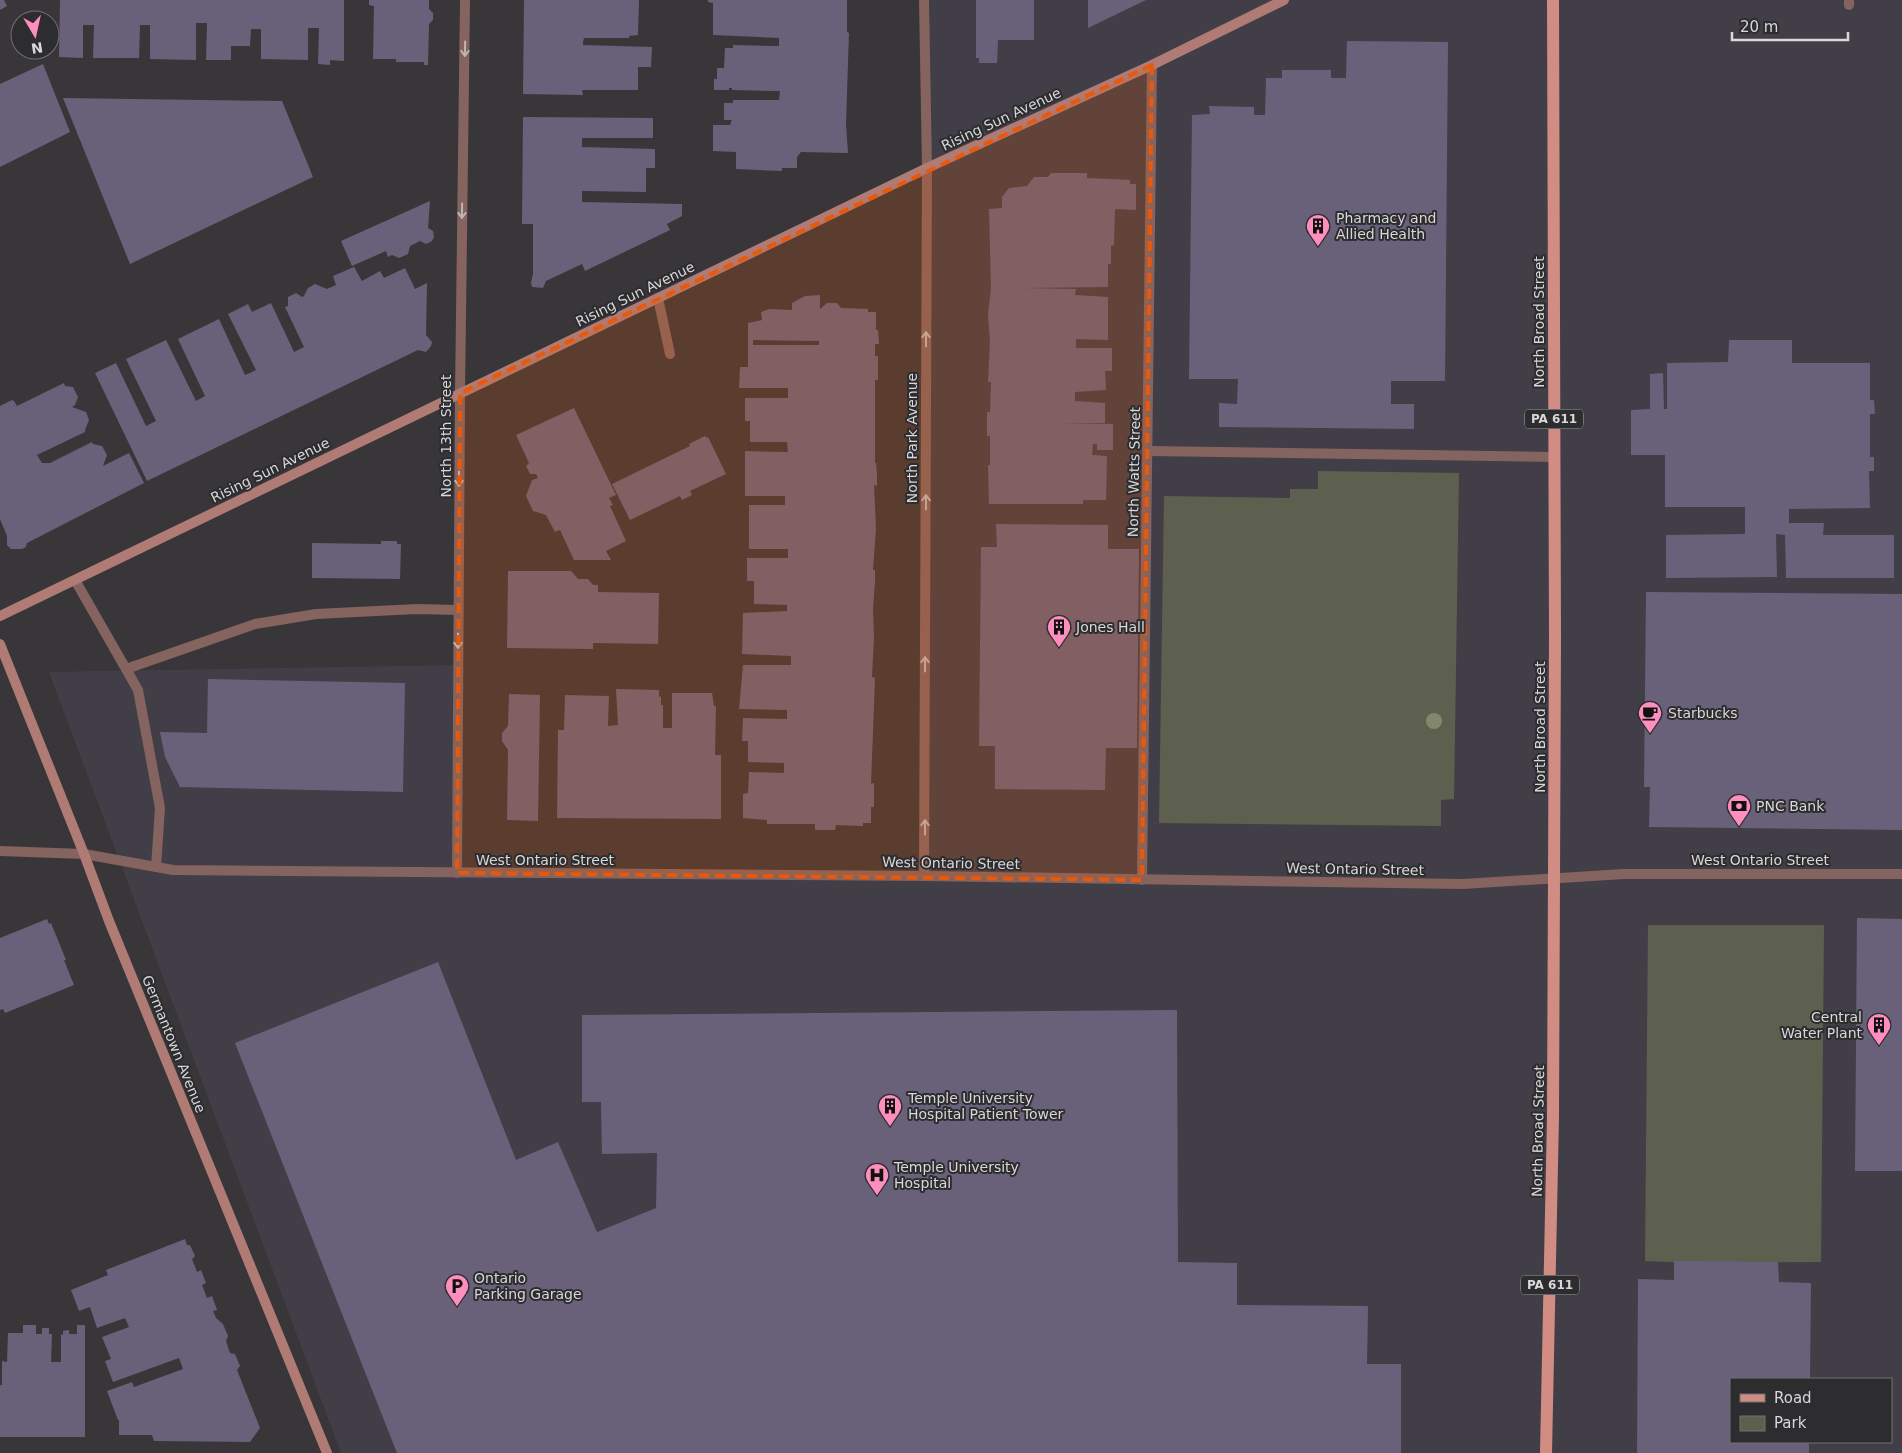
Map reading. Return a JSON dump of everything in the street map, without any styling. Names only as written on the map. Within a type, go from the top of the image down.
[{"type":"main road","name":"North Broad Street","points":[[1546,1453],[1553,1127],[1554,0]]},
{"type":"street","name":"North 13th Street","points":[[457,873],[465,0]]},
{"type":"street","name":"North Park Avenue","points":[[924,0],[927,168],[924,876]]},
{"type":"street","name":"Rising Sun Avenue","points":[[0,616],[927,168],[1152,65],[1284,0]]},
{"type":"street","name":"North Watts Street","points":[[1142,880],[1152,65]]},
{"type":"street","points":[[658,298],[670,354]]},
{"type":"street","points":[[1148,451],[1554,456]]},
{"type":"street","points":[[75,580],[138,690],[160,808],[156,867]]},
{"type":"street","points":[[126,669],[255,624],[316,614],[417,609],[458,610]]},
{"type":"street","name":"Germantown Avenue","points":[[0,644],[109,921],[327,1453]]},
{"type":"street","name":"West Ontario Street","points":[[0,851],[84,854],[173,870],[924,876],[1463,884],[1624,874],[1902,874]]},
{"type":"highlighted area","points":[[1152,65],[1142,880],[457,873],[460,393]]},
{"type":"shaded area","points":[[928,0],[1902,0],[1902,1453],[341,1453],[49,672],[458,665],[457,872],[924,876]]},
{"type":"green space","points":[[1318,471],[1459,473],[1454,799],[1441,800],[1441,826],[1159,823],[1164,496],[1290,498],[1290,489],[1318,489]]},
{"type":"green space","points":[[1648,925],[1824,925],[1821,1262],[1700,1263],[1645,1261]]},
{"type":"building","points":[[0,0],[4,0],[7,6],[0,10]]},
{"type":"building","points":[[60,0],[344,0],[344,61],[330,60],[330,65],[318,64],[319,28],[308,28],[308,60],[261,59],[261,29],[251,29],[250,46],[231,46],[231,60],[206,60],[207,23],[196,23],[196,60],[150,59],[150,25],[140,25],[139,58],[93,58],[94,25],[83,25],[83,58],[60,57]]},
{"type":"building","points":[[369,0],[429,0],[429,9],[433,13],[433,20],[429,24],[428,65],[424,65],[424,62],[396,62],[396,59],[373,59],[374,6],[369,5]]},
{"type":"building","points":[[524,0],[639,0],[638,35],[629,36],[629,38],[584,38],[583,42],[583,45],[652,47],[651,67],[638,67],[638,90],[582,90],[583,95],[523,94]]},
{"type":"building","points":[[708,0],[847,0],[847,32],[849,33],[846,124],[848,153],[801,152],[797,157],[797,168],[782,168],[782,171],[736,169],[736,152],[713,151],[713,125],[730,125],[732,120],[724,120],[724,103],[733,103],[733,100],[779,100],[780,91],[732,90],[732,88],[729,88],[729,90],[714,90],[717,68],[724,68],[725,48],[733,48],[733,45],[779,46],[779,38],[713,35],[713,3],[708,2]]},
{"type":"building","points":[[976,0],[1034,0],[1034,40],[998,40],[997,63],[979,63],[979,58],[976,58]]},
{"type":"building","points":[[1088,0],[1146,0],[1088,28]]},
{"type":"building","name":"Pharmacy and Allied Health","points":[[1347,41],[1448,42],[1445,381],[1391,381],[1391,404],[1414,404],[1414,429],[1219,427],[1219,403],[1237,404],[1238,379],[1189,379],[1192,115],[1210,114],[1209,106],[1254,107],[1254,115],[1265,115],[1266,78],[1282,78],[1282,70],[1331,70],[1331,78],[1346,78]]},
{"type":"building","points":[[43,64],[70,132],[0,167],[0,84]]},
{"type":"building","points":[[63,98],[282,101],[313,177],[130,264]]},
{"type":"building","points":[[523,117],[653,118],[653,138],[582,138],[582,147],[655,149],[655,168],[646,168],[646,192],[582,191],[582,202],[682,204],[682,216],[667,224],[670,230],[585,271],[582,264],[546,281],[543,288],[532,287],[533,224],[522,224]]},
{"type":"building","points":[[1051,173],[1087,173],[1087,178],[1130,180],[1130,184],[1136,184],[1136,210],[1115,209],[1114,245],[1111,246],[1111,264],[1108,264],[1108,287],[1023,288],[1076,289],[1075,295],[1108,297],[1108,340],[1076,339],[1076,348],[1112,348],[1112,371],[1105,371],[1106,390],[1075,392],[1075,401],[1105,403],[1105,423],[1061,423],[1113,424],[1113,450],[1097,450],[1097,444],[1093,444],[1092,455],[1107,456],[1106,500],[1083,500],[1083,504],[989,504],[988,465],[990,465],[990,436],[987,436],[987,412],[990,412],[991,382],[988,382],[990,342],[988,315],[991,288],[989,209],[1002,208],[1002,197],[1009,188],[1027,186],[1034,177],[1048,177]]},
{"type":"building","points":[[430,201],[428,228],[433,231],[434,237],[432,241],[426,244],[420,241],[410,246],[408,254],[399,258],[392,255],[388,257],[386,251],[352,266],[341,241]]},
{"type":"building","points":[[354,267],[362,281],[380,271],[384,278],[405,268],[415,289],[427,283],[426,335],[432,342],[426,352],[418,350],[147,481],[95,373],[116,363],[146,426],[156,421],[126,359],[166,340],[196,401],[205,396],[178,339],[219,319],[245,375],[250,373],[256,370],[228,314],[248,304],[252,312],[271,303],[294,352],[304,347],[285,307],[288,306],[288,297],[296,293],[302,297],[308,288],[315,284],[327,289],[336,285],[333,276]]},
{"type":"building","points":[[820,295],[820,309],[827,303],[837,303],[841,308],[868,309],[868,312],[876,312],[876,330],[878,330],[879,344],[875,344],[875,356],[878,356],[878,380],[875,380],[875,463],[877,486],[874,485],[876,529],[873,570],[875,570],[875,582],[872,677],[875,678],[871,784],[874,783],[874,807],[871,807],[871,823],[863,823],[863,826],[836,825],[835,830],[815,830],[815,824],[767,824],[767,820],[743,818],[743,794],[748,793],[749,772],[784,773],[784,763],[748,762],[748,741],[742,741],[743,718],[787,719],[787,710],[739,709],[743,665],[791,665],[791,656],[742,654],[743,613],[787,611],[787,605],[754,604],[754,581],[747,581],[747,558],[788,558],[788,549],[749,549],[749,505],[785,505],[785,496],[745,496],[745,451],[788,452],[787,442],[750,442],[750,421],[745,421],[745,398],[788,398],[788,388],[739,388],[740,367],[748,367],[748,323],[762,320],[761,312],[769,309],[792,310],[792,303],[805,296]],"holes":[[[753,340],[819,341],[819,345],[753,345]]]},
{"type":"building","points":[[1729,340],[1792,340],[1792,363],[1870,363],[1870,400],[1874,400],[1875,414],[1870,414],[1870,457],[1874,457],[1874,471],[1869,471],[1870,508],[1789,509],[1789,523],[1824,523],[1823,535],[1894,535],[1894,578],[1786,578],[1785,535],[1776,534],[1777,577],[1666,578],[1666,535],[1745,534],[1745,507],[1665,507],[1665,455],[1631,455],[1631,410],[1650,409],[1650,374],[1663,373],[1664,409],[1667,409],[1667,363],[1728,362]]},
{"type":"building","points":[[64,383],[65,386],[73,387],[78,397],[75,405],[72,407],[86,412],[89,420],[85,432],[37,455],[42,463],[50,463],[92,442],[102,446],[107,455],[103,466],[129,453],[144,483],[27,543],[26,547],[22,549],[11,549],[7,545],[7,536],[0,519],[0,406],[12,400],[17,406]]},
{"type":"building","points":[[574,408],[616,495],[609,498],[613,505],[610,506],[626,541],[606,551],[611,560],[574,560],[560,530],[555,532],[546,515],[533,511],[526,496],[532,480],[538,478],[536,474],[530,474],[526,466],[529,463],[516,435]]},
{"type":"building","points":[[705,436],[708,437],[726,474],[690,491],[692,495],[682,500],[680,496],[630,520],[612,484],[690,446],[689,444]]},
{"type":"building","name":"Jones Hall","points":[[996,524],[1108,525],[1108,549],[1139,549],[1137,748],[1106,748],[1105,790],[995,789],[995,746],[979,746],[981,547],[997,547]]},
{"type":"building","points":[[381,541],[397,541],[397,544],[401,544],[400,579],[312,578],[312,543],[381,544]]},
{"type":"building","points":[[508,571],[571,571],[578,579],[588,579],[593,585],[598,585],[598,592],[659,593],[658,644],[593,643],[593,649],[507,648]]},
{"type":"building","points":[[1646,592],[1902,594],[1902,830],[1649,827],[1650,787],[1644,787]]},
{"type":"building","points":[[208,679],[405,683],[403,792],[180,787],[165,757],[160,732],[207,733]]},
{"type":"building","points":[[616,689],[659,690],[661,705],[663,705],[663,728],[672,728],[672,693],[712,693],[714,706],[716,706],[715,755],[721,755],[721,819],[557,818],[558,730],[564,730],[565,695],[609,696],[608,726],[618,725]]},
{"type":"building","points":[[509,694],[540,695],[538,821],[507,820],[508,750],[502,741],[502,733],[508,726]]},
{"type":"building","name":"Central Water Plant","points":[[1857,918],[1902,919],[1902,1171],[1855,1171]]},
{"type":"building","points":[[47,919],[49,924],[51,923],[74,985],[5,1013],[3,1009],[0,1010],[0,938]]},
{"type":"building","name":"Temple University Hospital","points":[[438,962],[516,1160],[558,1142],[597,1232],[656,1208],[657,1153],[602,1154],[601,1102],[582,1102],[582,1015],[1177,1010],[1178,1262],[1237,1263],[1237,1305],[1368,1306],[1367,1364],[1401,1364],[1401,1453],[397,1453],[235,1043]]},
{"type":"building","points":[[185,1239],[195,1256],[192,1259],[197,1272],[201,1270],[206,1283],[202,1285],[207,1298],[212,1296],[217,1310],[213,1311],[216,1318],[223,1324],[228,1336],[226,1341],[230,1353],[235,1354],[240,1366],[237,1370],[260,1428],[250,1442],[154,1441],[152,1435],[119,1435],[119,1420],[107,1391],[132,1382],[134,1387],[183,1369],[179,1358],[113,1382],[105,1361],[111,1359],[102,1337],[129,1327],[125,1318],[97,1328],[90,1307],[79,1311],[71,1290],[108,1275],[106,1270]]},
{"type":"building","points":[[1674,1261],[1778,1262],[1779,1282],[1811,1283],[1810,1378],[1730,1378],[1730,1443],[1809,1443],[1809,1453],[1637,1453],[1638,1279],[1674,1280]]},
{"type":"building","points":[[23,1325],[36,1325],[36,1334],[42,1334],[42,1328],[49,1328],[49,1334],[52,1334],[51,1362],[61,1362],[61,1334],[63,1335],[63,1331],[69,1330],[69,1334],[77,1334],[77,1325],[85,1325],[85,1437],[0,1437],[2,1361],[7,1362],[8,1333],[23,1333]]},
{"type":"place","name":"Pharmacy and Allied Health","points":[[1318,247]]},
{"type":"place","name":"Jones Hall","points":[[1059,648]]},
{"type":"place","name":"Starbucks","points":[[1650,734]]},
{"type":"place","name":"PNC Bank","points":[[1739,827]]},
{"type":"place","name":"Central Water Plant","points":[[1879,1046]]},
{"type":"place","name":"Temple University Hospital Patient Tower","points":[[890,1127]]},
{"type":"place","name":"Temple University Hospital","points":[[877,1196]]},
{"type":"place","name":"Ontario Parking Garage","points":[[457,1307]]}]
